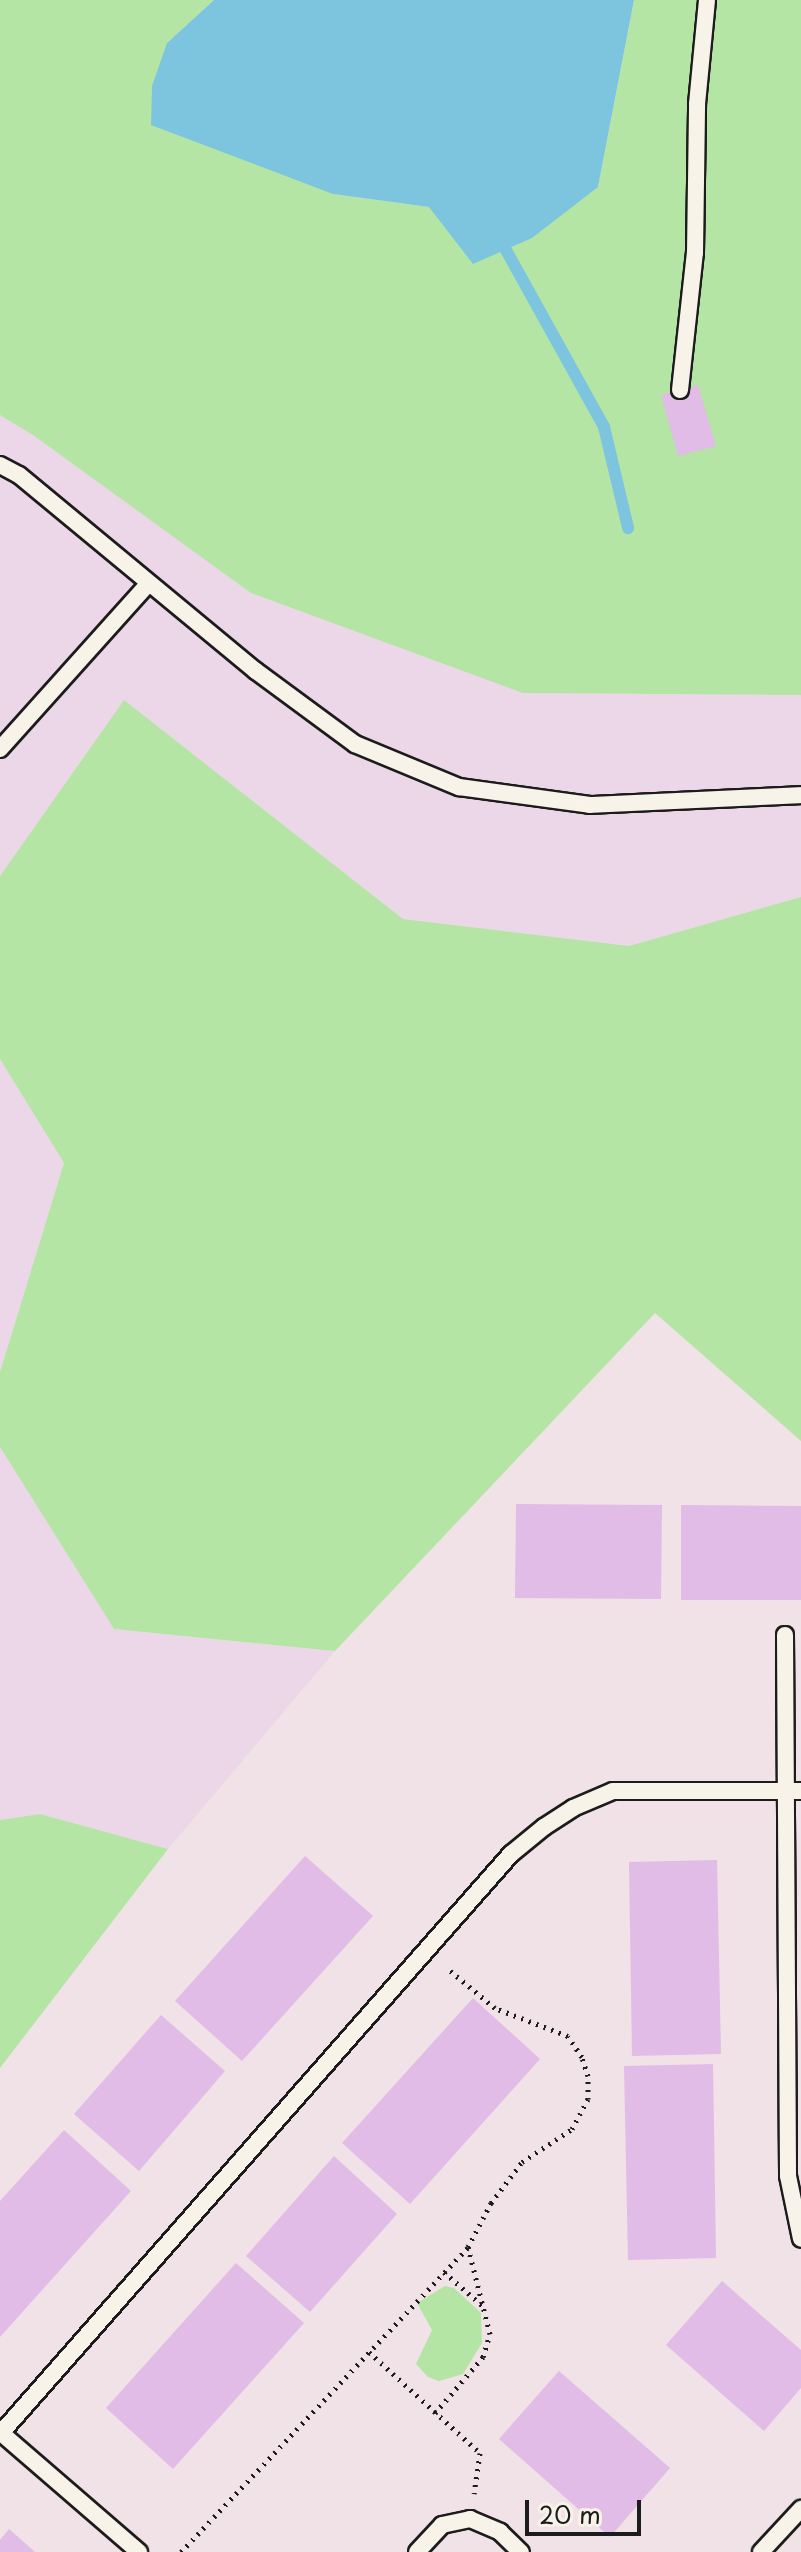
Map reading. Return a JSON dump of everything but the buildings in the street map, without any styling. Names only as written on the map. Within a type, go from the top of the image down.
[{"type":"lane","points":[[680,390],[695,253],[697,104],[707,0]]},
{"type":"lane","points":[[0,465],[19,475],[256,671],[355,744],[459,787],[590,805],[801,795]]},
{"type":"lane","points":[[0,749],[148,584]]},
{"type":"lane","points":[[785,1635],[795,1791],[788,2176],[801,2239]]},
{"type":"lane","points":[[139,2552],[1,2433],[511,1854],[573,1808],[613,1791],[795,1791]]},
{"type":"lane","points":[[761,2552],[801,2509]]},
{"type":"lane","points":[[417,2552],[442,2525],[470,2519],[500,2532],[521,2552]]},
{"type":"path","points":[[181,2552],[468,2247],[491,2203],[522,2162],[572,2129],[588,2099],[588,2076],[582,2057],[568,2036],[495,2008],[426,1951]]},
{"type":"path","points":[[435,2413],[483,2357],[490,2334],[468,2247]]},
{"type":"path","points":[[444,2272],[485,2307]]},
{"type":"path","points":[[369,2352],[480,2453],[470,2519]]},
{"type":"shaded area","points":[[0,415],[523,693],[801,695],[801,897],[629,946],[403,919],[124,700],[0,876]]},
{"type":"shaded area","points":[[0,1059],[64,1163],[0,1372]]},
{"type":"shaded area","points":[[0,1447],[114,1629],[335,1651],[168,1849],[40,1814],[0,1820]]},
{"type":"green space","points":[[0,0],[214,0],[167,43],[333,194],[429,207],[598,187],[634,0],[801,0],[801,695],[523,693],[251,593],[33,435],[0,415]]},
{"type":"green space","points":[[124,700],[403,919],[629,946],[801,897],[801,1441],[655,1313],[335,1651],[114,1629],[0,1447],[0,1372],[64,1163],[0,1059],[0,876]]},
{"type":"green space","points":[[40,1814],[168,1849],[0,2068],[0,1820]]},
{"type":"green space","points":[[445,2286],[454,2288],[481,2313],[482,2343],[463,2374],[439,2381],[428,2377],[416,2364],[432,2330],[417,2303]]},
{"type":"water","points":[[214,0],[634,0],[598,187],[532,238],[473,264],[429,207],[333,194],[151,125],[152,86],[167,43]]},
{"type":"waterway","points":[[506,250],[604,427],[628,528]]}]
